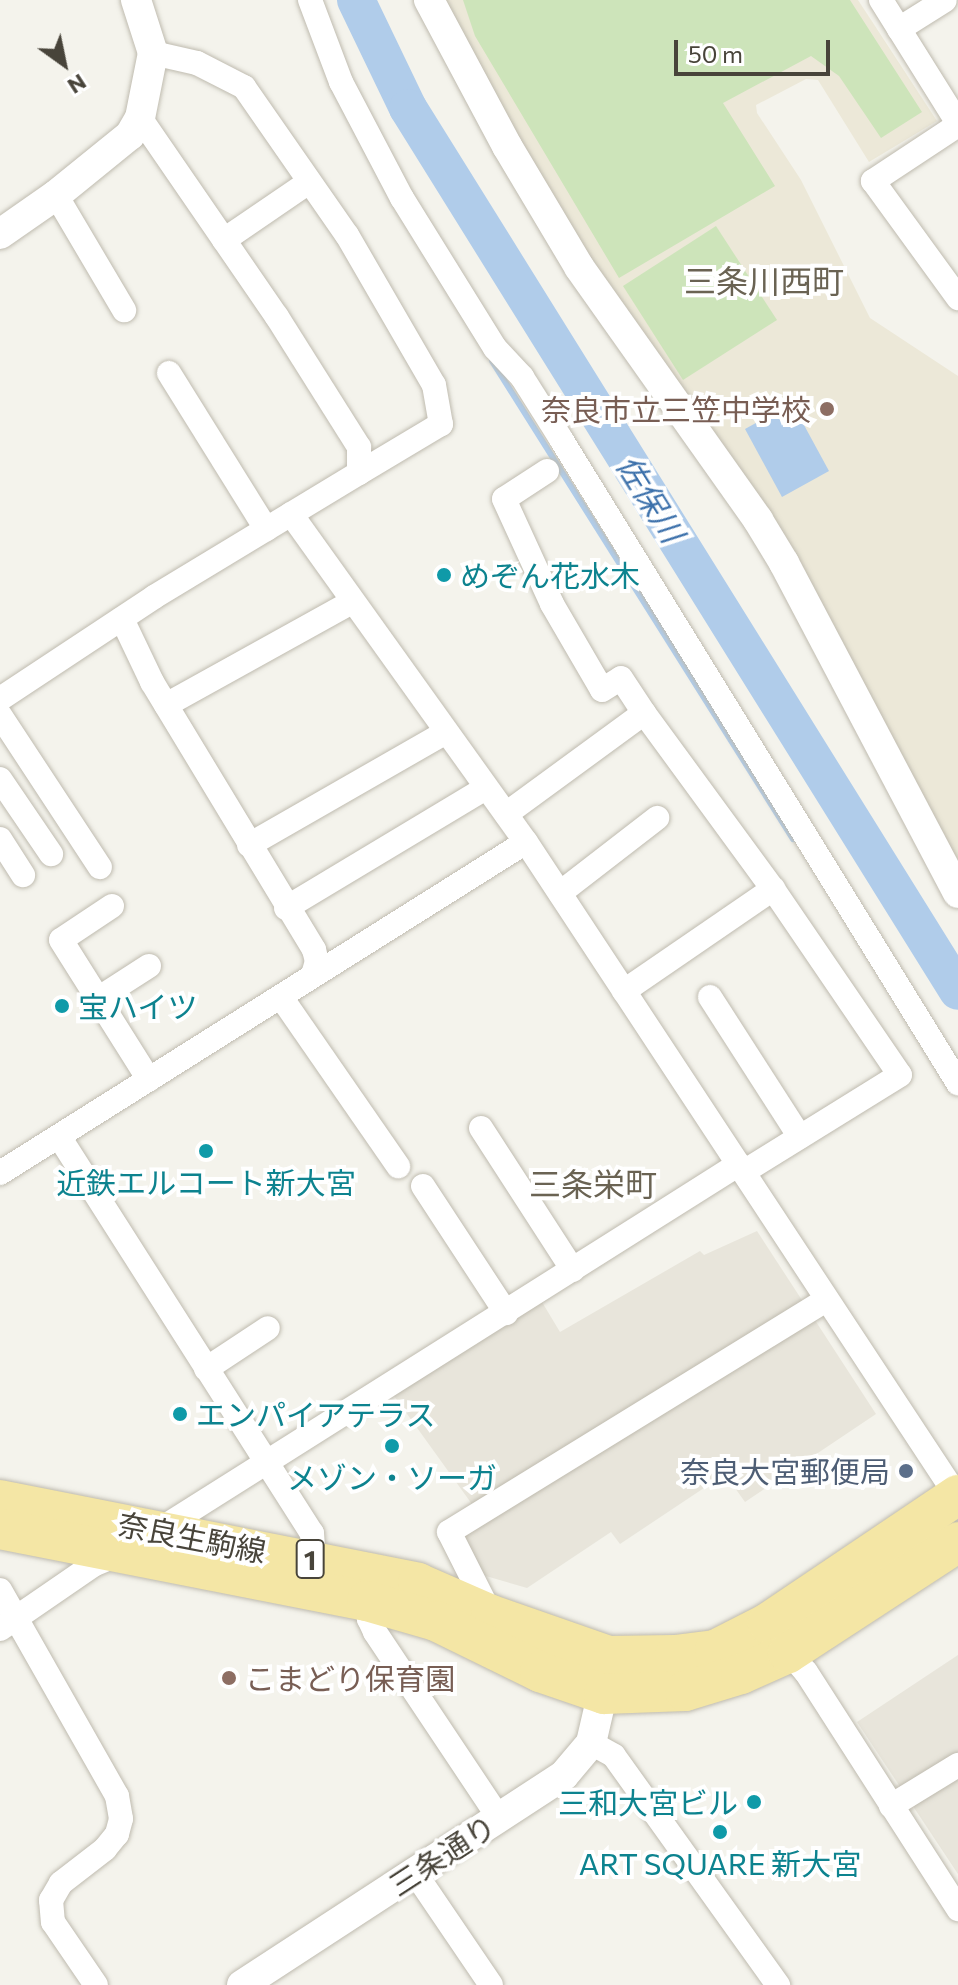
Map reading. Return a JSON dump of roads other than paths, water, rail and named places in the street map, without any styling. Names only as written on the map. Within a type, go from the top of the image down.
[{"type":"main road","name":"1","points":[[607,1675],[685,1691],[741,1674],[778,1638],[958,1496]]},
{"type":"main road","name":"奈良生駒線","points":[[0,1500],[418,1583],[491,1615],[607,1675]]},
{"type":"main road","name":"奈良生駒線","points":[[0,1529],[367,1601],[436,1621],[540,1672],[607,1675]]},
{"type":"main road","name":"1","points":[[778,1638],[958,1542]]},
{"type":"street","points":[[0,234],[56,195],[130,135],[140,118],[153,53],[136,0]]},
{"type":"street","points":[[310,0],[341,82],[402,198],[495,348],[522,377],[561,439],[958,1083]]},
{"type":"street","points":[[429,0],[507,146],[579,267],[758,520],[784,563],[958,893]]},
{"type":"street","points":[[881,0],[958,124],[873,181],[948,267],[958,298]]},
{"type":"street","points":[[899,29],[945,0]]},
{"type":"street","points":[[0,699],[266,529],[441,424],[434,385],[347,235],[244,87],[197,63],[153,53]]},
{"type":"street","points":[[140,118],[359,447],[359,473]]},
{"type":"street","points":[[224,240],[309,182]]},
{"type":"street","points":[[56,195],[124,310]]},
{"type":"street","points":[[169,373],[266,529]]},
{"type":"street","points":[[8,1624],[93,1565],[123,1553],[573,1270],[900,1075],[773,889],[621,678],[602,690],[552,604],[504,499],[547,471]]},
{"type":"street","points":[[291,514],[526,842],[958,1496]]},
{"type":"street","points":[[166,705],[352,602]]},
{"type":"street","points":[[122,619],[132,645],[166,705],[314,950],[317,961],[313,975]]},
{"type":"street","points":[[506,814],[644,713]]},
{"type":"street","points":[[0,715],[100,867]]},
{"type":"street","points":[[249,845],[446,732]]},
{"type":"street","points":[[0,779],[51,854]]},
{"type":"street","points":[[286,908],[486,788]]},
{"type":"street","points":[[560,893],[657,818]]},
{"type":"street","points":[[0,839],[23,875]]},
{"type":"street","points":[[4,1163],[60,1138],[526,842]]},
{"type":"street","points":[[624,991],[773,889]]},
{"type":"street","points":[[112,906],[61,940],[149,1080]]},
{"type":"street","points":[[96,1000],[149,966]]},
{"type":"street","points":[[281,997],[398,1166]]},
{"type":"street","points":[[710,997],[800,1137]]},
{"type":"street","points":[[481,1128],[573,1270]]},
{"type":"street","points":[[60,1138],[312,1533],[314,1560]]},
{"type":"street","points":[[423,1186],[506,1313]]},
{"type":"street","points":[[491,1615],[449,1532],[826,1300]]},
{"type":"street","points":[[206,1369],[268,1328]]},
{"type":"street","points":[[0,1590],[8,1624],[117,1796],[121,1819],[117,1834],[105,1849],[61,1883],[51,1900],[53,1922],[96,1985]]},
{"type":"street","points":[[367,1601],[369,1619],[375,1632],[499,1818]]},
{"type":"street","points":[[778,1638],[806,1672],[958,1909]]},
{"type":"street","name":"三条通り","points":[[242,1985],[564,1775],[591,1743],[607,1675]]},
{"type":"street","points":[[591,1743],[614,1756],[778,1985]]},
{"type":"street","points":[[891,1806],[958,1765]]},
{"type":"street","points":[[415,1873],[491,1985]]},
{"type":"water","points":[[792,403],[829,471],[782,497],[745,429]]},
{"type":"waterway","name":"佐保川","points":[[356,0],[408,108],[958,991]]},
{"type":"waterway","points":[[492,361],[793,839]]},
{"type":"place","name":"奈良市立三笠中学校","points":[[827,409]]},
{"type":"place","name":"めぞん花水木","points":[[444,575]]},
{"type":"place","name":"宝ハイツ","points":[[62,1006]]},
{"type":"place","name":"近鉄エルコート新大宮","points":[[206,1151]]},
{"type":"place","name":"エンパイアテラス","points":[[180,1414]]},
{"type":"place","name":"メゾン・ソーガ","points":[[392,1446]]},
{"type":"place","name":"奈良大宮郵便局","points":[[906,1471]]},
{"type":"place","name":"こまどり保育園","points":[[229,1678]]},
{"type":"place","name":"三和大宮ビル","points":[[754,1802]]},
{"type":"place","name":"ART SQUARE 新大宮","points":[[720,1832]]},
{"type":"district","name":"三条川西町","points":[[764,280]]},
{"type":"district","name":"三条栄町","points":[[593,1183]]}]
